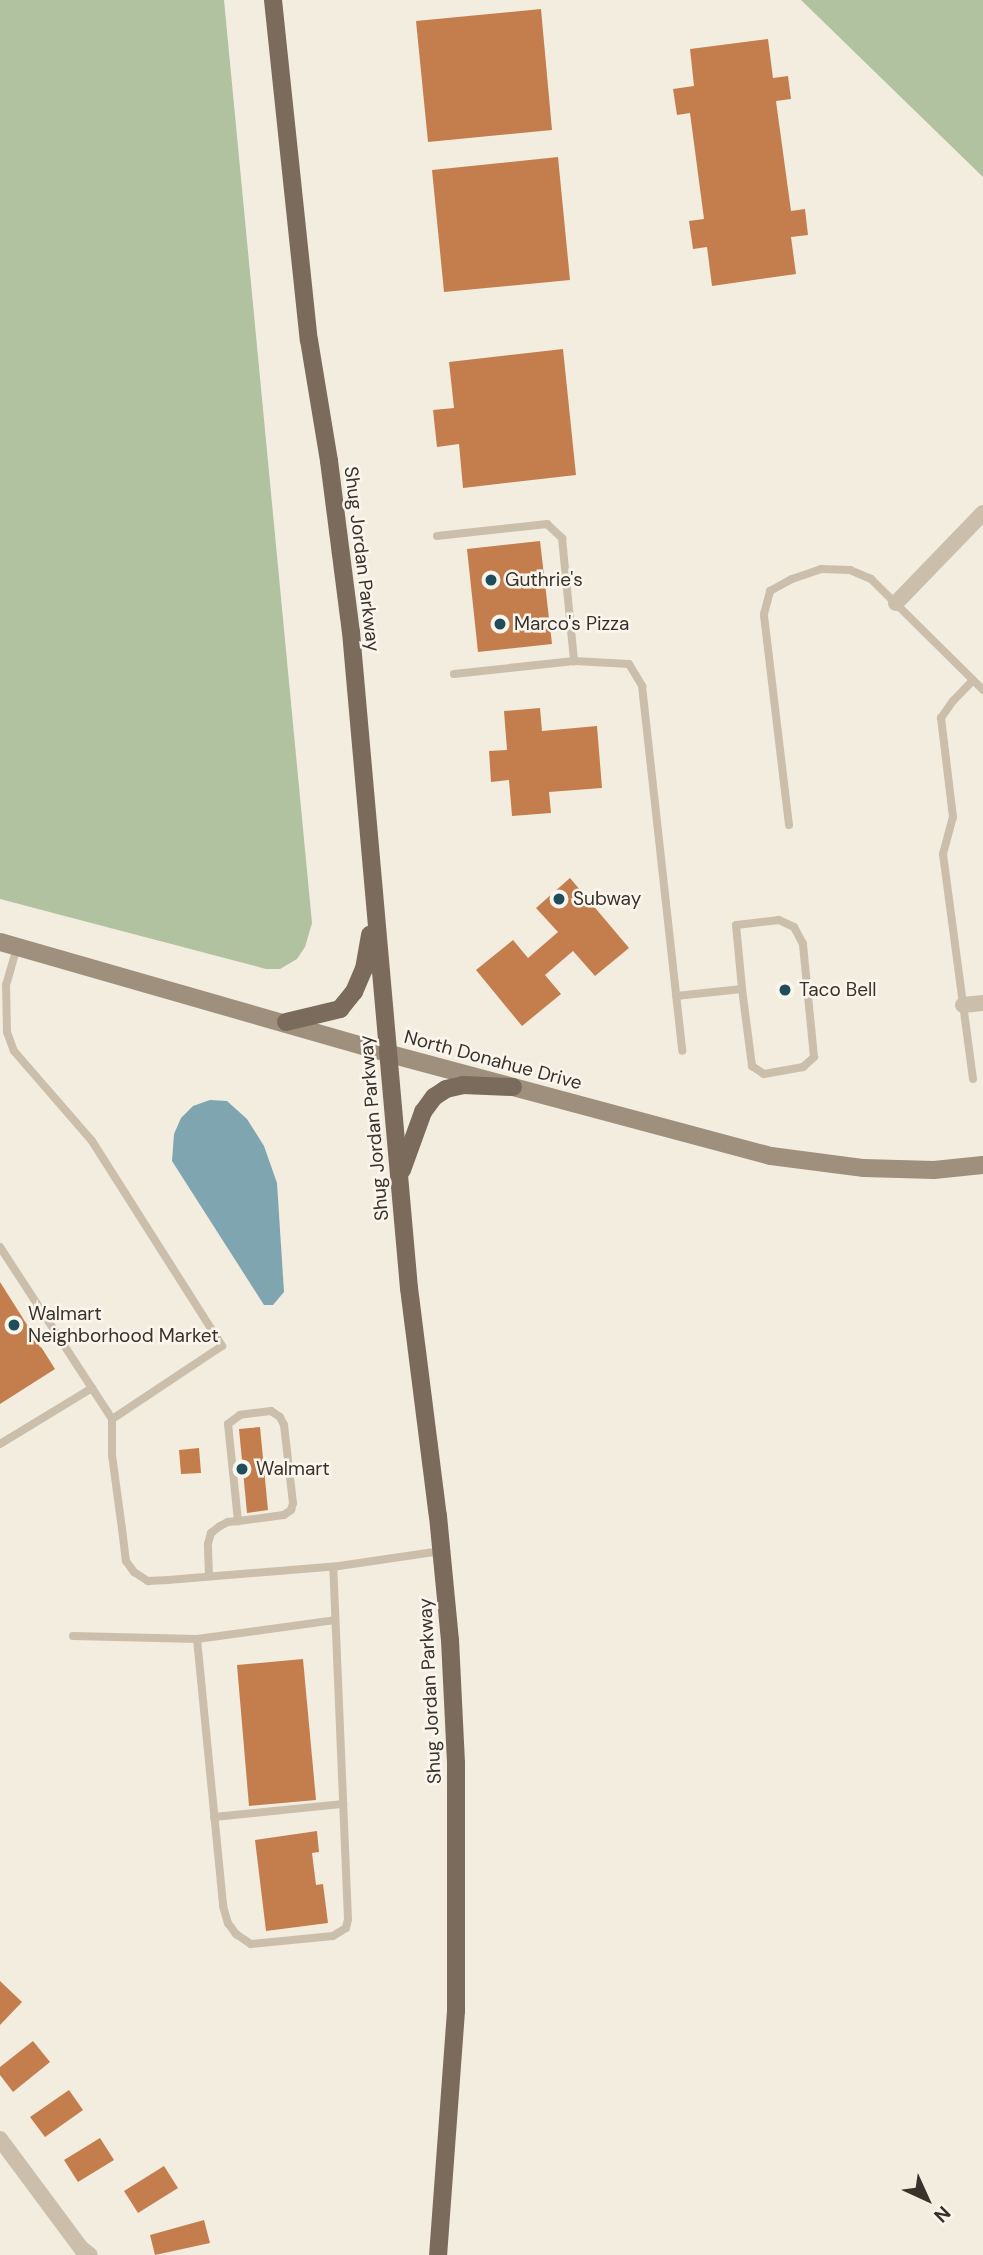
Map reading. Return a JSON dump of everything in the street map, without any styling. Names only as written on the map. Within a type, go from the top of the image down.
[{"type":"main road","name":"Shug Jordan Parkway","points":[[273,0],[309,340],[329,461],[351,632],[409,1288],[441,1551],[456,1763],[458,1887],[455,2025],[438,2255]]},
{"type":"main road","points":[[286,1022],[340,1009],[354,992],[364,969],[374,911]]},
{"type":"main road","points":[[400,1177],[424,1112],[434,1097],[446,1089],[463,1085],[513,1087]]},
{"type":"street","points":[[896,604],[983,513]]},
{"type":"street","name":"North Donahue Drive","points":[[9,945],[286,1022],[390,1054],[771,1156],[864,1168],[934,1170],[983,1166]]},
{"type":"street","points":[[963,1005],[983,1003]]},
{"type":"street","points":[[0,2139],[81,2248],[90,2255]]},
{"type":"lane","points":[[437,536],[547,524],[562,538],[574,661]]},
{"type":"lane","points":[[789,825],[764,614],[770,591],[792,579],[821,569],[850,570],[871,579],[983,690]]},
{"type":"lane","points":[[454,674],[574,661],[629,664],[642,686],[682,1051]]},
{"type":"lane","points":[[973,680],[941,718],[953,817],[943,854],[973,1079]]},
{"type":"lane","points":[[779,920],[794,927],[803,944],[814,1057],[803,1067],[764,1074],[752,1066],[742,989],[736,925],[779,920]]},
{"type":"lane","points":[[9,945],[6,985],[8,1032],[14,1051],[92,1142],[222,1346],[112,1419]]},
{"type":"lane","points":[[676,996],[742,989]]},
{"type":"lane","points":[[0,1247],[112,1419],[112,1455],[127,1560],[134,1572],[148,1581],[333,1567],[441,1551]]},
{"type":"lane","points":[[0,1444],[92,1388]]},
{"type":"lane","points":[[209,1576],[208,1544],[211,1533],[228,1522],[238,1521],[285,1515],[293,1503],[284,1425],[280,1417],[271,1411],[240,1415],[228,1424],[238,1521]]},
{"type":"lane","points":[[197,1640],[223,1906],[236,1934],[251,1944],[333,1936],[346,1928],[348,1919],[333,1567]]},
{"type":"lane","points":[[73,1636],[197,1640],[335,1620]]},
{"type":"lane","points":[[214,1817],[343,1804]]},
{"type":"green space","points":[[0,0],[224,0],[312,923],[305,947],[297,959],[280,969],[266,969],[0,899]]},
{"type":"green space","points":[[801,0],[983,0],[983,177]]},
{"type":"water","points":[[210,1100],[227,1101],[247,1119],[264,1146],[277,1183],[284,1292],[273,1305],[264,1305],[172,1161],[174,1134],[181,1118],[193,1106]]},
{"type":"building","points":[[541,9],[552,130],[428,142],[416,21]]},
{"type":"building","points":[[768,39],[773,78],[788,76],[791,99],[776,101],[791,211],[805,209],[808,235],[791,237],[796,274],[712,286],[707,247],[693,249],[689,221],[704,219],[690,113],[677,115],[673,89],[694,86],[690,49]]},
{"type":"building","points":[[558,157],[570,280],[444,292],[432,170]]},
{"type":"building","points":[[563,349],[576,475],[463,488],[459,444],[437,447],[433,410],[454,408],[449,362]]},
{"type":"building","points":[[540,541],[552,644],[478,652],[467,549]]},
{"type":"building","points":[[540,708],[542,731],[597,726],[602,788],[549,792],[551,813],[512,816],[509,780],[491,782],[489,751],[507,750],[504,711]]},
{"type":"building","points":[[570,878],[629,948],[595,976],[573,951],[545,975],[561,994],[522,1026],[476,970],[513,940],[528,958],[558,932],[536,908]]},
{"type":"building","name":"Walmart Neighborhood Market","points":[[0,1282],[55,1369],[0,1404]]},
{"type":"building","points":[[260,1427],[268,1510],[247,1513],[239,1429]]},
{"type":"building","points":[[199,1448],[201,1473],[181,1474],[179,1450]]},
{"type":"building","points":[[303,1659],[316,1800],[249,1806],[237,1665]]},
{"type":"building","points":[[317,1831],[319,1852],[312,1853],[316,1885],[323,1884],[328,1923],[266,1931],[255,1840]]},
{"type":"building","points":[[0,1981],[22,2002],[0,2025]]},
{"type":"building","points":[[33,2041],[50,2062],[13,2092],[0,2075],[0,2067]]},
{"type":"building","points":[[69,2090],[83,2110],[45,2137],[30,2117]]},
{"type":"building","points":[[100,2138],[114,2160],[78,2182],[64,2160]]},
{"type":"building","points":[[164,2166],[178,2188],[138,2213],[124,2191]]},
{"type":"building","points":[[204,2220],[210,2243],[155,2255],[150,2235]]},
{"type":"place","name":"Guthrie's","points":[[491,580]]},
{"type":"place","name":"Marco's Pizza","points":[[500,624]]},
{"type":"place","name":"Subway","points":[[559,899]]},
{"type":"place","name":"Taco Bell","points":[[785,990]]},
{"type":"place","name":"Walmart Neighborhood Market","points":[[14,1325]]},
{"type":"place","name":"Walmart","points":[[242,1469]]}]
